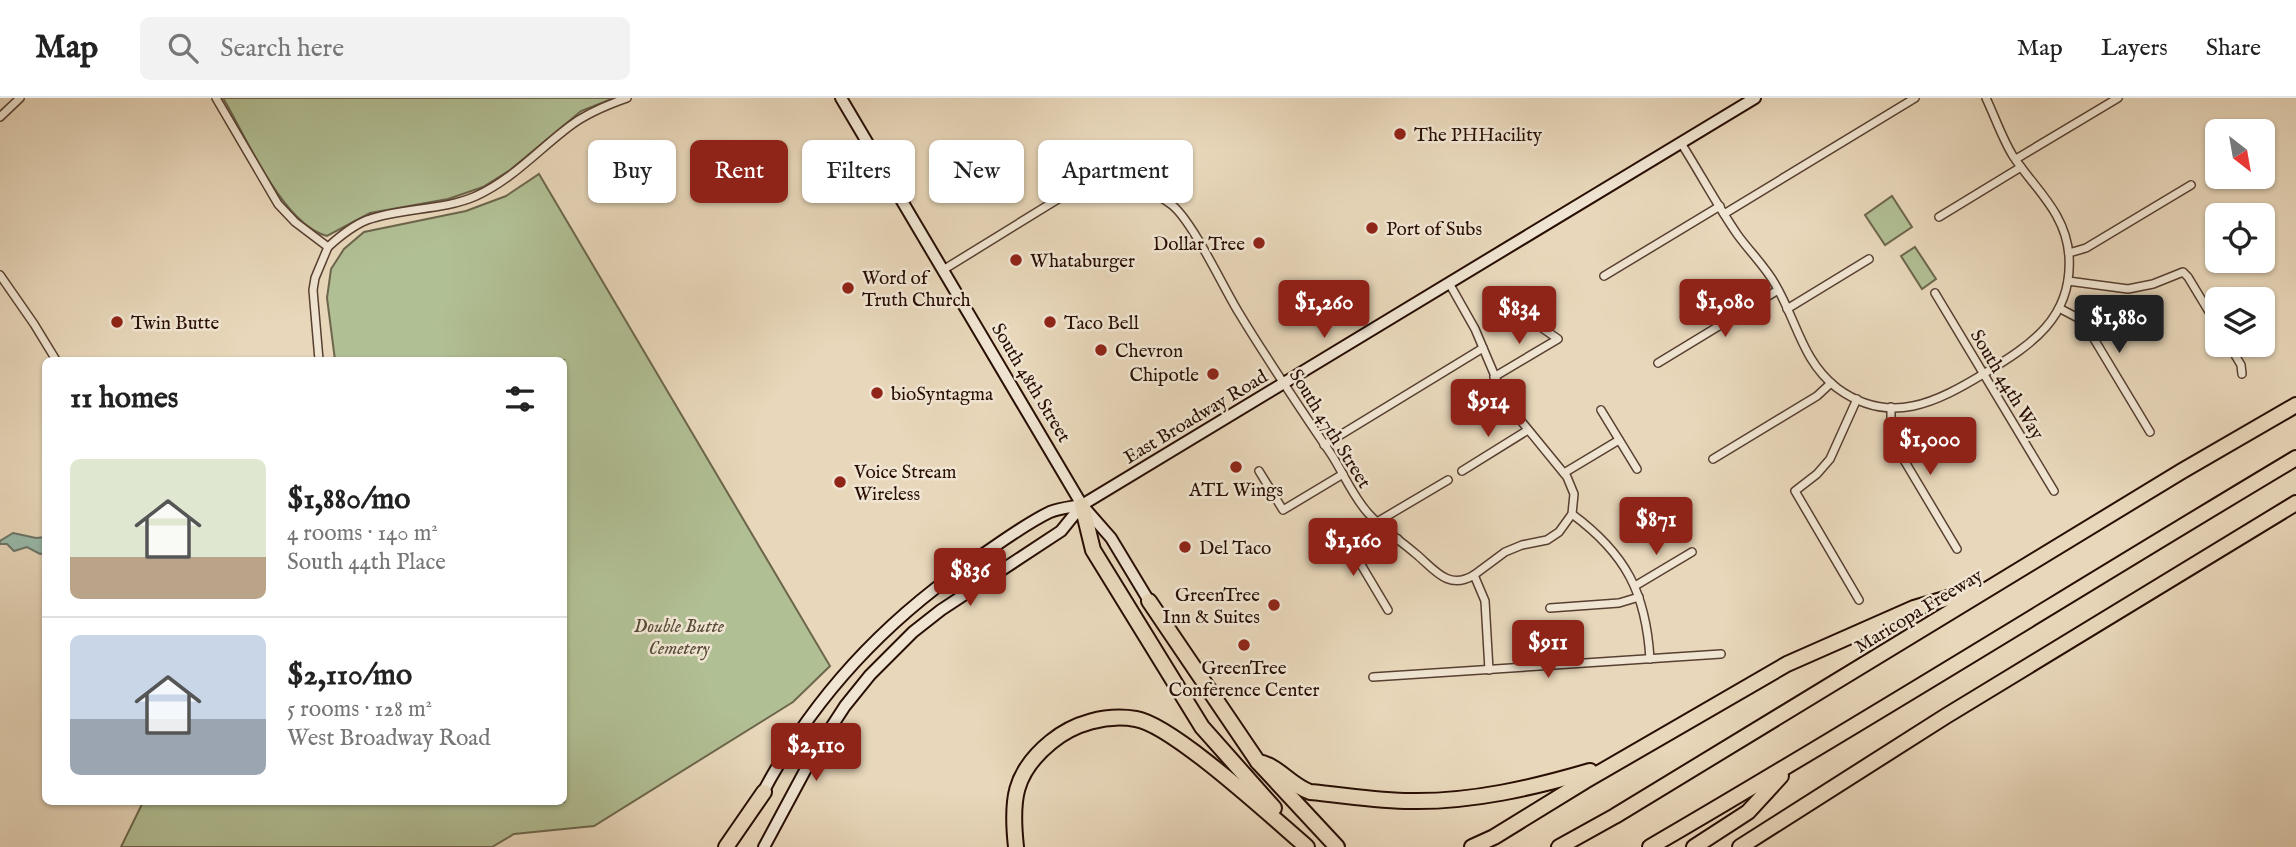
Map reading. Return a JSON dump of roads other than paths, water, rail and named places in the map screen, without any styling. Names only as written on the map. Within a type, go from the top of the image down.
[{"type":"highway","name":"Maricopa Freeway","points":[[1559,847],[1615,816],[2182,471],[2296,405]]},
{"type":"highway","points":[[1650,847],[1792,765],[2062,598],[2296,458]]},
{"type":"highway","points":[[1742,847],[1945,716],[2296,503]]},
{"type":"highway","name":"South 48th Street","points":[[1082,505],[1093,550],[1202,727],[1308,847]]},
{"type":"highway","points":[[1472,847],[1494,837],[1613,764],[1787,664],[1914,608],[2001,582]]},
{"type":"highway","name":"South 48th Street","points":[[1149,601],[1258,762],[1337,847]]},
{"type":"highway","points":[[1016,847],[1012,813],[1020,780],[1037,754],[1066,730],[1105,718],[1138,719],[1175,738],[1308,847]]},
{"type":"highway","points":[[1258,762],[1270,764],[1297,787],[1310,792],[1413,801],[1448,800],[1534,787],[1613,764]]},
{"type":"highway","points":[[1694,847],[1748,812],[1792,765]]},
{"type":"highway","points":[[726,847],[764,792]]},
{"type":"main road","name":"South 48th Street","points":[[841,98],[1082,505],[1111,538],[1149,601]]},
{"type":"main road","name":"East Broadway Road","points":[[736,847],[802,726],[825,695],[875,639],[914,603],[956,572],[1052,512],[1082,505],[1755,98]]},
{"type":"main road","points":[[764,847],[815,752],[845,706],[876,668],[941,610],[1061,531],[1082,505]]},
{"type":"street","points":[[0,117],[20,98]]},
{"type":"street","points":[[216,98],[278,204],[295,222],[328,247]]},
{"type":"street","points":[[318,357],[313,290],[328,247],[351,228],[370,219],[444,206],[487,191],[514,173],[571,125],[627,98]]},
{"type":"street","points":[[1604,276],[1915,98]]},
{"type":"street","points":[[1681,143],[1722,210],[1778,290],[1807,355],[1831,383],[1857,399],[1891,407],[1910,407],[1935,401],[2030,345],[2059,308],[2068,281],[2069,253],[2055,210],[2016,159],[1986,98]]},
{"type":"street","points":[[2016,159],[2118,98]]},
{"type":"street","points":[[1939,217],[2021,167]]},
{"type":"street","name":"South 47th Street","points":[[943,270],[1079,187],[1106,181],[1136,188],[1162,199],[1182,216],[1237,311],[1358,501],[1377,522],[1441,577],[1457,581],[1474,575]]},
{"type":"street","points":[[2069,253],[2086,248],[2191,185]]},
{"type":"street","points":[[1787,309],[1869,259]]},
{"type":"street","points":[[2068,281],[2128,289],[2153,284],[2182,272],[2189,277],[2205,305]]},
{"type":"street","points":[[0,275],[54,357]]},
{"type":"street","points":[[1449,284],[1471,319],[1494,377],[1513,411],[1564,473],[1573,489],[1572,514],[1555,536],[1505,552],[1474,575],[1485,601],[1489,670]]},
{"type":"street","points":[[1658,363],[1778,290]]},
{"type":"street","name":"South 44th Way","points":[[1935,293],[2054,491]]},
{"type":"street","points":[[2059,308],[2078,318],[2088,330],[2150,432]]},
{"type":"street","points":[[1494,377],[1558,339],[1531,321]]},
{"type":"street","points":[[1324,445],[1483,348]]},
{"type":"street","points":[[2236,357],[2242,374]]},
{"type":"street","points":[[1713,459],[1816,396],[1831,383]]},
{"type":"street","points":[[1857,399],[1830,459],[1817,474],[1794,491],[1859,600]]},
{"type":"street","points":[[1891,407],[1891,431],[1895,445],[1957,549]]},
{"type":"street","points":[[1601,410],[1637,469]]},
{"type":"street","points":[[1462,471],[1528,430]]},
{"type":"street","points":[[1564,473],[1619,440]]},
{"type":"street","points":[[1259,471],[1283,510],[1343,474]]},
{"type":"street","points":[[1377,522],[1448,480]]},
{"type":"street","points":[[1572,514],[1609,545],[1635,586],[1647,625],[1650,659]]},
{"type":"street","points":[[1341,531],[1388,610]]},
{"type":"street","points":[[1360,563],[1398,539]]},
{"type":"street","points":[[1635,586],[1692,552]]},
{"type":"street","points":[[1550,608],[1619,603],[1639,597]]},
{"type":"street","points":[[1373,677],[1721,654]]},
{"type":"place","name":"The PHHacility","points":[[1400,134]]},
{"type":"place","name":"Port of Subs","points":[[1372,228]]},
{"type":"place","name":"Dollar Tree","points":[[1259,243]]},
{"type":"place","name":"Whataburger","points":[[1016,260]]},
{"type":"place","name":"Word of Truth Church","points":[[848,288]]},
{"type":"place","name":"Twin Butte","points":[[117,322]]},
{"type":"place","name":"Taco Bell","points":[[1050,322]]},
{"type":"place","name":"Chevron","points":[[1101,350]]},
{"type":"place","name":"Chipotle","points":[[1213,374]]},
{"type":"place","name":"bioSyntagma","points":[[877,393]]},
{"type":"place","name":"ATL Wings","points":[[1236,467]]},
{"type":"place","name":"Voice Stream Wireless","points":[[840,482]]},
{"type":"place","name":"Del Taco","points":[[1185,547]]},
{"type":"place","name":"GreenTree Inn & Suites","points":[[1274,605]]},
{"type":"place","name":"GreenTree Conference Center","points":[[1244,645]]},
{"type":"park label","name":"Double Butte Cemetery","points":[[679,636]]}]
